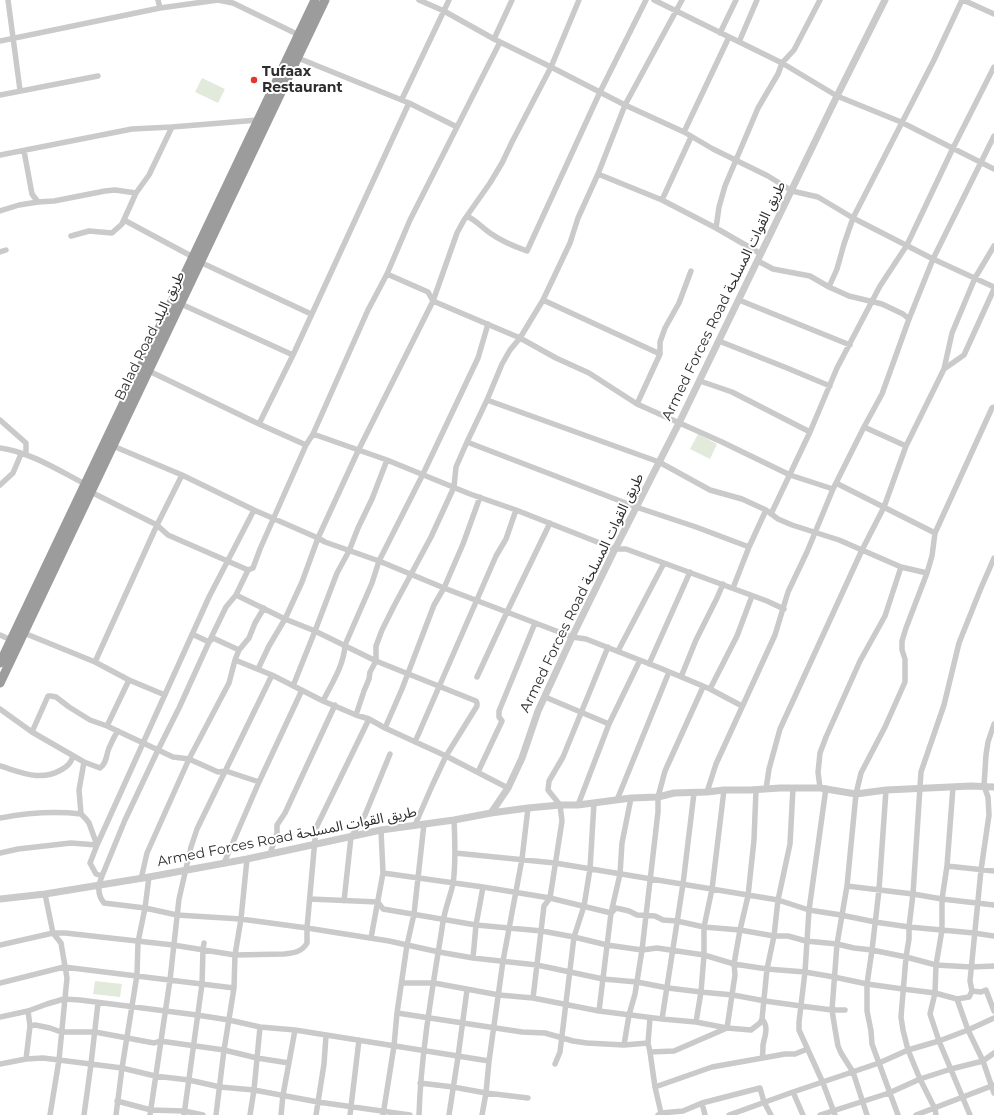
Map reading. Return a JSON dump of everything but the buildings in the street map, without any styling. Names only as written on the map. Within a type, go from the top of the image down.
[{"type":"highway","name":"Balad Road طريق البلد","points":[[0,683],[181,304],[197,260],[258,120],[315,0]]},
{"type":"highway","name":"Balad Road طريق البلد","points":[[0,663],[85,484],[298,58],[325,0]]},
{"type":"street","points":[[8,0],[20,90]]},
{"type":"street","points":[[158,0],[160,8]]},
{"type":"street","points":[[0,41],[160,8],[218,0],[233,3],[299,35]]},
{"type":"street","points":[[419,0],[444,11],[494,39],[625,105],[684,132],[713,149],[768,176],[792,191],[818,197],[853,218],[994,288],[964,355],[944,369]]},
{"type":"street","points":[[402,99],[450,0]]},
{"type":"street","points":[[494,39],[512,0]]},
{"type":"street","points":[[258,669],[269,646],[285,619],[302,582],[318,538],[358,450],[433,301],[457,232],[502,163],[551,67],[579,0]]},
{"type":"street","points":[[467,216],[474,219],[478,225],[504,242],[526,251],[600,92],[646,0]]},
{"type":"street","points":[[654,0],[782,63],[837,96],[901,122],[994,169]]},
{"type":"street","points":[[356,714],[369,679],[370,672],[376,661],[376,646],[382,630],[432,538],[454,487],[456,468],[502,364],[543,300],[570,243],[578,218],[598,174],[625,105],[682,0]]},
{"type":"street","points":[[720,33],[736,0]]},
{"type":"street","points":[[739,42],[757,0]]},
{"type":"street","points":[[716,228],[723,193],[758,108],[778,74],[782,63],[794,50],[820,0]]},
{"type":"street","name":"Armed Forces Road طريق القوات المسلحة","points":[[0,900],[141,879],[246,859],[381,830],[454,820],[491,813],[508,788],[522,758],[538,711],[572,637],[700,381],[837,96],[885,0]]},
{"type":"street","points":[[829,287],[837,269],[853,218],[934,60],[962,0],[994,14]]},
{"type":"street","points":[[684,132],[729,37]]},
{"type":"street","points":[[500,42],[410,220],[387,274],[368,310],[313,434],[306,445],[253,568],[248,570],[236,595],[226,607],[158,750],[102,876],[99,885],[101,899],[104,903],[145,908],[177,915],[241,919],[371,938],[473,958],[537,965],[603,979],[733,995],[764,1001],[832,1010],[844,1010]]},
{"type":"street","points":[[298,58],[402,99],[457,126]]},
{"type":"street","points":[[772,514],[810,432],[837,368],[891,268],[906,245],[994,67]]},
{"type":"street","points":[[0,95],[98,76]]},
{"type":"street","points":[[259,424],[293,355],[408,103]]},
{"type":"street","points":[[0,155],[132,129],[258,120]]},
{"type":"street","points":[[71,236],[89,231],[112,233],[122,224],[136,193],[150,175],[172,127]]},
{"type":"street","points":[[707,792],[716,764],[775,635],[788,592],[807,552],[814,532],[836,482],[882,394],[909,319],[933,259],[994,136]]},
{"type":"street","points":[[662,200],[691,137]]},
{"type":"street","points":[[24,151],[32,194],[38,202]]},
{"type":"street","points":[[598,174],[662,200],[762,254]]},
{"type":"street","points":[[0,211],[19,205],[54,201],[105,191],[115,190],[136,193]]},
{"type":"street","points":[[124,220],[197,260],[311,314]]},
{"type":"street","points":[[766,789],[769,769],[780,728],[862,550],[884,507],[906,446],[944,369],[952,333],[975,278],[994,246]]},
{"type":"street","points":[[0,252],[6,250]]},
{"type":"street","points":[[758,261],[773,270],[810,276],[849,296],[882,304],[903,314],[909,319]]},
{"type":"street","points":[[637,404],[660,354],[660,342],[665,328],[679,303],[690,271]]},
{"type":"street","points":[[387,274],[428,292],[433,301],[520,338],[556,358],[589,373],[637,404],[790,475],[833,489]]},
{"type":"street","points":[[543,300],[660,354]]},
{"type":"street","points":[[738,300],[850,345]]},
{"type":"street","points":[[181,304],[293,355]]},
{"type":"street","points":[[323,700],[337,674],[345,645],[372,583],[379,561],[423,474],[478,358],[488,324]]},
{"type":"street","points":[[719,341],[830,386]]},
{"type":"street","points":[[149,370],[259,424],[306,445]]},
{"type":"street","points":[[700,381],[732,392],[810,432]]},
{"type":"street","points":[[487,400],[659,462],[710,490],[742,499],[766,510],[785,522],[839,540],[901,567],[927,573]]},
{"type":"street","points":[[867,1115],[853,1072],[838,1046],[832,1010],[837,944],[847,886],[856,794],[861,773],[885,727],[905,682],[905,659],[902,650],[902,641],[927,573],[932,556],[935,533],[992,408],[994,407]]},
{"type":"street","points":[[0,420],[26,443],[23,454],[13,473],[0,485]]},
{"type":"street","points":[[864,427],[906,446]]},
{"type":"street","points":[[313,434],[388,460],[615,549],[626,548],[784,608]]},
{"type":"street","points":[[467,442],[636,507],[749,547]]},
{"type":"street","points":[[113,446],[182,475],[325,542],[379,561],[444,588],[572,637],[586,639],[608,647],[710,689],[742,706]]},
{"type":"street","points":[[0,448],[23,454],[85,484]]},
{"type":"street","points":[[293,686],[337,573],[349,551],[388,460]]},
{"type":"street","points":[[95,662],[157,525],[182,475]]},
{"type":"street","points":[[836,482],[935,533]]},
{"type":"street","points":[[91,492],[157,525],[168,535],[248,570]]},
{"type":"street","points":[[385,728],[396,705],[434,605],[444,588],[463,544],[480,497]]},
{"type":"street","points":[[102,876],[96,874],[90,863],[97,845],[192,634],[227,561],[254,510]]},
{"type":"street","points":[[415,742],[476,600],[496,556],[506,539],[516,510]]},
{"type":"street","points":[[733,588],[749,547],[766,510]]},
{"type":"street","points":[[477,677],[550,523]]},
{"type":"street","points":[[936,1115],[935,1109],[908,1050],[901,1017],[913,894],[921,772],[944,705],[959,643],[994,558]]},
{"type":"street","points":[[618,651],[664,563]]},
{"type":"street","points":[[834,1113],[799,1030],[809,910],[823,788],[819,763],[820,753],[826,736],[860,661],[885,616],[901,567]]},
{"type":"street","points":[[649,664],[690,572]]},
{"type":"street","points":[[680,677],[723,584]]},
{"type":"street","points":[[236,595],[285,619],[345,645],[376,661],[476,701],[477,704],[446,756],[415,825]]},
{"type":"street","points":[[710,689],[737,636],[752,596]]},
{"type":"street","points":[[141,879],[147,853],[189,759],[229,683],[239,650],[249,638],[255,623],[264,608]]},
{"type":"street","points":[[478,772],[502,721],[499,717],[498,711],[536,623]]},
{"type":"street","points":[[24,633],[95,662],[129,680],[165,695]]},
{"type":"street","points":[[192,634],[209,642]]},
{"type":"street","points":[[0,635],[11,640]]},
{"type":"street","points":[[209,642],[213,638],[239,650]]},
{"type":"street","points":[[533,998],[544,906],[550,898],[562,821],[560,805],[548,790],[549,781],[581,713],[608,647]]},
{"type":"street","points":[[235,660],[272,675],[334,705],[369,719],[508,788]]},
{"type":"street","points":[[578,805],[609,724],[640,660]]},
{"type":"street","points":[[616,800],[669,672]]},
{"type":"street","points":[[150,1112],[170,980],[179,899],[191,847],[197,829],[272,675]]},
{"type":"street","points":[[107,726],[129,680]]},
{"type":"street","points":[[624,1045],[629,1015],[635,994],[642,950],[658,812],[658,797],[665,770],[703,687]]},
{"type":"street","points":[[224,863],[259,782],[302,690]]},
{"type":"street","points":[[32,732],[48,696],[56,697],[90,720],[107,726],[174,757],[189,759],[218,772],[226,771],[259,782]]},
{"type":"street","points":[[545,697],[609,724]]},
{"type":"street","points":[[270,854],[277,833],[277,825],[334,705]]},
{"type":"street","points":[[0,709],[32,732],[84,762],[100,768],[104,765],[112,740],[118,731]]},
{"type":"street","points":[[0,945],[53,933],[65,933],[138,942],[203,946],[235,955],[284,954],[300,951],[307,943],[316,828],[369,719]]},
{"type":"street","points":[[378,902],[383,909],[443,920],[476,925],[542,931],[606,945],[642,950],[658,948],[674,950],[704,955],[734,964],[767,969],[805,972],[867,984],[935,993],[957,999],[969,997],[972,991],[970,981],[974,933],[989,815],[988,797],[984,786],[986,755],[988,742],[994,724]]},
{"type":"street","points":[[344,901],[351,837],[365,815],[390,754]]},
{"type":"street","points":[[0,766],[27,774],[43,776],[54,774],[68,766],[73,756]]},
{"type":"street","points":[[81,814],[79,790],[84,762]]},
{"type":"street","points":[[491,813],[560,805],[578,805],[631,798],[658,797],[674,793],[724,790],[823,788],[856,794],[886,790],[984,786],[994,787]]},
{"type":"street","points":[[953,787],[947,866],[942,899],[942,930],[936,965],[935,993],[930,1014],[939,1041],[970,1115]]},
{"type":"street","points":[[402,983],[434,983],[499,995],[533,998],[599,1011],[751,1030],[760,1023],[762,1019],[767,969],[774,936],[778,900],[790,844],[793,788]]},
{"type":"street","points":[[696,1022],[701,992],[704,955],[704,927],[712,889],[724,790]]},
{"type":"street","points":[[727,1028],[733,995],[735,975],[734,964],[748,896],[754,840],[756,790]]},
{"type":"street","points":[[886,790],[879,890],[867,984],[867,1011],[872,1044],[898,1115]]},
{"type":"street","points":[[662,1019],[684,884],[694,792]]},
{"type":"street","points":[[599,1011],[606,945],[611,912],[620,874],[622,843],[631,798]]},
{"type":"street","points":[[555,1064],[560,1052],[574,937],[584,906],[590,869],[594,803]]},
{"type":"street","points":[[482,1115],[503,961],[522,859],[528,808]]},
{"type":"street","points":[[0,818],[37,813],[61,812],[81,814],[89,823],[97,845]]},
{"type":"street","points":[[419,1115],[420,1083],[438,952],[443,920],[453,883],[455,853],[454,820]]},
{"type":"street","points":[[383,1113],[394,1046],[397,1013],[407,945],[414,914],[424,824]]},
{"type":"street","points":[[371,938],[383,874],[381,830]]},
{"type":"street","points":[[0,853],[18,849],[71,843],[97,845]]},
{"type":"street","points":[[455,853],[555,863],[650,880],[684,884],[778,900],[809,910],[875,922],[994,936]]},
{"type":"street","points":[[216,1115],[224,1050],[234,988],[235,955],[241,919],[246,859]]},
{"type":"street","points":[[947,866],[994,871]]},
{"type":"street","points":[[383,874],[483,887],[550,898],[611,912]]},
{"type":"street","points":[[116,1115],[137,975],[138,942],[145,908],[149,877]]},
{"type":"street","points":[[847,886],[994,905]]},
{"type":"street","points":[[473,958],[476,925],[483,887]]},
{"type":"street","points":[[45,894],[53,933],[61,943],[67,978],[59,1060],[50,1115]]},
{"type":"street","points":[[310,899],[378,902]]},
{"type":"street","points":[[611,912],[616,908],[629,911],[636,915],[655,916],[663,920],[677,921],[704,927],[740,930],[774,936],[788,936],[806,941],[837,944],[872,950],[936,965],[971,967],[994,966]]},
{"type":"street","points":[[184,1113],[202,984],[203,946]]},
{"type":"street","points":[[0,983],[64,967],[234,988]]},
{"type":"street","points":[[449,1115],[467,990]]},
{"type":"street","points":[[972,991],[981,992],[986,990],[994,1011]]},
{"type":"street","points":[[0,1017],[28,1011],[64,999],[98,1002],[165,1010],[229,1020],[260,1027],[295,1030],[489,1061]]},
{"type":"street","points":[[957,999],[968,1030],[993,1086],[994,1093]]},
{"type":"street","points":[[84,1115],[98,1002]]},
{"type":"street","points":[[26,1059],[30,1026],[28,1011]]},
{"type":"street","points":[[397,1013],[522,1032],[545,1033],[573,1041],[624,1045],[648,1043]]},
{"type":"street","points":[[650,1018],[648,1043],[660,1114],[683,1111],[702,1103],[760,1088],[764,1102],[771,1115]]},
{"type":"street","points":[[729,1115],[739,1114],[764,1102],[879,1063],[908,1050],[939,1041],[968,1030],[994,1018]]},
{"type":"street","points":[[762,1019],[766,1028],[762,1058]]},
{"type":"street","points":[[30,1026],[50,1028],[61,1032],[95,1032],[154,1043],[160,1042],[224,1050],[257,1058],[289,1063]]},
{"type":"street","points":[[250,1115],[260,1027]]},
{"type":"street","points":[[650,1052],[674,1051],[727,1028]]},
{"type":"street","points":[[281,1115],[283,1095],[295,1030]]},
{"type":"street","points":[[316,1115],[324,1064],[326,1036]]},
{"type":"street","points":[[350,1115],[359,1040]]},
{"type":"street","points":[[655,1087],[712,1067],[785,1054],[795,1054],[807,1050]]},
{"type":"street","points":[[820,1115],[834,1113],[862,1101],[889,1093],[920,1079],[982,1061],[994,1053]]},
{"type":"street","points":[[0,1064],[26,1059],[43,1058],[122,1068],[155,1076],[254,1090],[318,1102],[351,1106],[383,1113],[410,1115]]},
{"type":"street","points":[[420,1083],[528,1098]]},
{"type":"street","points":[[916,1115],[993,1086]]},
{"type":"street","points":[[793,1092],[803,1115]]},
{"type":"street","points":[[117,1101],[150,1112],[203,1115]]},
{"type":"street","points":[[702,1103],[705,1115]]},
{"type":"green space","points":[[202,78],[225,89],[218,103],[195,92]]},
{"type":"green space","points":[[698,434],[717,444],[710,459],[690,449]]},
{"type":"green space","points":[[95,981],[122,984],[120,997],[93,994]]},
{"type":"place","name":"Tufaax Restaurant","points":[[254,80]]}]
